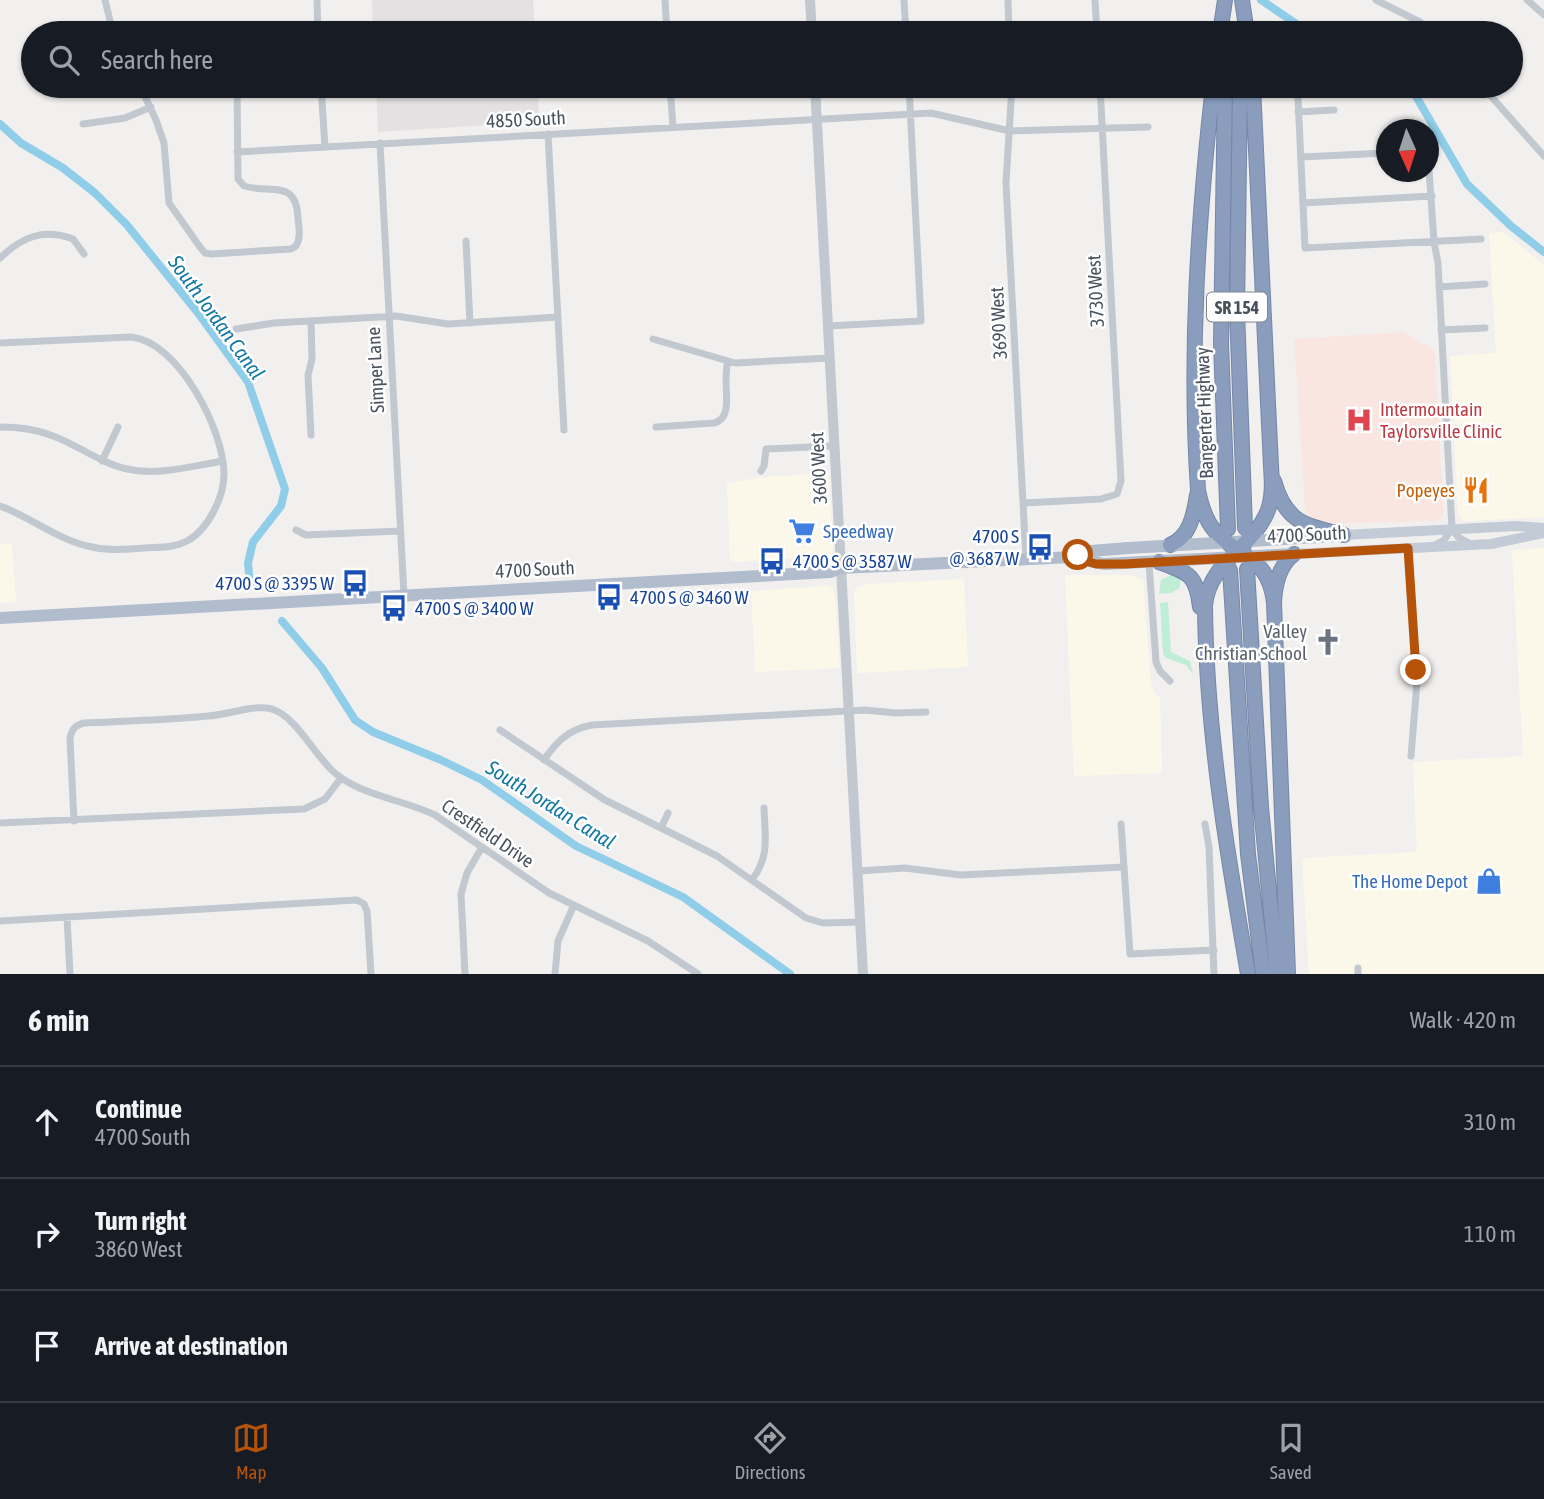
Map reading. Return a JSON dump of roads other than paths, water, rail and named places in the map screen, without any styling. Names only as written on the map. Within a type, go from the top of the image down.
[{"type":"highway","points":[[1222,21],[1225,0]]},
{"type":"highway","points":[[1225,0],[1226,21]]},
{"type":"highway","points":[[1239,21],[1240,0]]},
{"type":"highway","points":[[1240,0],[1244,21]]},
{"type":"highway","points":[[1212,98],[1196,291],[1198,483],[1201,505],[1209,523],[1268,579],[1274,602]]},
{"type":"highway","name":"Bangerter Highway","points":[[1224,98],[1221,330],[1277,974]]},
{"type":"highway","name":"Bangerter Highway","points":[[1240,98],[1238,549],[1248,854],[1264,974]]},
{"type":"highway","points":[[1248,974],[1228,858],[1220,792],[1205,605],[1207,591],[1216,572],[1260,524],[1271,498],[1254,98]]},
{"type":"highway","points":[[1271,466],[1278,495],[1291,517],[1301,523],[1345,535]]},
{"type":"highway","points":[[1170,545],[1179,541],[1187,531],[1194,511],[1198,483]]},
{"type":"highway","points":[[1288,974],[1274,602],[1282,567],[1294,554]]},
{"type":"highway","points":[[1154,562],[1186,572],[1195,582],[1206,632]]},
{"type":"main road","name":"4700 South","points":[[1072,557],[1096,564],[1154,562],[1345,535],[1516,526],[1544,531]]},
{"type":"main road","name":"4700 South","points":[[0,618],[1072,557],[1098,550],[1170,545],[1294,554],[1428,547],[1507,542],[1544,531]]},
{"type":"street","points":[[105,0],[110,21]]},
{"type":"street","points":[[317,0],[318,21]]},
{"type":"street","points":[[665,0],[666,21]]},
{"type":"street","points":[[810,0],[811,21]]},
{"type":"street","points":[[904,0],[905,21]]},
{"type":"street","points":[[1008,0],[1009,21]]},
{"type":"street","points":[[1095,0],[1096,21]]},
{"type":"street","points":[[1376,0],[1418,21]]},
{"type":"street","points":[[1527,0],[1544,15]]},
{"type":"street","points":[[146,98],[164,143],[169,203],[205,253],[286,250],[299,242],[298,205],[294,197],[285,192],[249,188],[240,183],[237,173],[237,98]]},
{"type":"street","points":[[322,98],[324,147]]},
{"type":"street","points":[[671,98],[673,127]]},
{"type":"street","name":"3600 West","points":[[815,98],[863,974]]},
{"type":"street","points":[[828,326],[921,321],[910,98]]},
{"type":"street","name":"3690 West","points":[[1011,98],[1006,183],[1026,559]]},
{"type":"street","name":"3730 West","points":[[1024,503],[1101,499],[1117,494],[1121,481],[1101,98]]},
{"type":"street","points":[[1298,98],[1305,248],[1481,239]]},
{"type":"street","points":[[1493,98],[1544,156]]},
{"type":"street","points":[[83,124],[125,118],[151,107]]},
{"type":"street","points":[[1298,112],[1334,110]]},
{"type":"street","name":"4850 South","points":[[237,152],[931,113],[1010,131],[1148,127]]},
{"type":"street","points":[[548,134],[564,430]]},
{"type":"street","name":"Simper Lane","points":[[380,143],[387,317],[404,595]]},
{"type":"street","points":[[1301,157],[1376,154]]},
{"type":"street","points":[[1431,182],[1434,242],[1438,263],[1452,529],[1462,540],[1477,544]]},
{"type":"street","points":[[1303,203],[1432,197]]},
{"type":"street","points":[[0,258],[21,241],[43,233],[74,239],[84,254]]},
{"type":"street","points":[[466,241],[470,323]]},
{"type":"street","points":[[1439,286],[1485,284]]},
{"type":"street","points":[[236,329],[274,323],[387,317],[414,317],[438,323],[470,323],[558,317]]},
{"type":"street","points":[[311,321],[312,359],[308,375],[312,435]]},
{"type":"street","points":[[1441,330],[1485,328]]},
{"type":"street","points":[[0,344],[131,337],[154,344],[200,396],[219,446],[224,482],[210,516],[196,535],[176,545],[118,549],[83,545],[0,506]]},
{"type":"street","points":[[653,338],[728,362],[830,358]]},
{"type":"street","points":[[656,427],[722,421],[726,415],[725,378],[728,362]]},
{"type":"street","points":[[0,427],[37,431],[102,461],[143,471],[223,461]]},
{"type":"street","points":[[102,461],[118,427]]},
{"type":"street","points":[[761,471],[766,449],[834,446]]},
{"type":"street","points":[[1428,547],[1444,540],[1452,529]]},
{"type":"street","points":[[296,530],[306,535],[400,531]]},
{"type":"street","points":[[1408,548],[1417,682],[1411,756]]},
{"type":"street","points":[[1154,562],[1156,662],[1160,671],[1170,681]]},
{"type":"street","name":"Crestfield Drive","points":[[74,821],[70,736],[73,729],[85,723],[211,716],[260,708],[270,709],[288,719],[314,752],[341,778],[369,793],[426,811],[549,893],[648,941],[698,974]]},
{"type":"street","points":[[544,760],[556,743],[567,734],[592,725],[874,710],[896,713],[926,712]]},
{"type":"street","points":[[500,730],[605,800],[716,856],[811,921],[861,922]]},
{"type":"street","points":[[0,823],[304,809],[326,799],[341,778]]},
{"type":"street","points":[[752,880],[766,855],[764,808]]},
{"type":"street","points":[[662,828],[668,813]]},
{"type":"street","points":[[1121,824],[1130,954],[1214,950]]},
{"type":"street","points":[[1205,824],[1214,974]]},
{"type":"street","points":[[465,974],[462,888],[482,847]]},
{"type":"street","points":[[858,871],[905,868],[961,875],[1124,867]]},
{"type":"street","points":[[0,921],[352,900],[364,904],[368,915],[371,974]]},
{"type":"street","points":[[555,974],[558,942],[574,905]]},
{"type":"street","points":[[67,917],[70,974]]},
{"type":"waterway","points":[[1261,0],[1292,21]]},
{"type":"waterway","points":[[1417,98],[1467,184],[1511,226],[1544,252]]},
{"type":"waterway","name":"South Jordan Canal","points":[[0,124],[21,143],[63,168],[95,193],[127,225],[198,313],[248,382],[285,489],[281,506],[253,542],[248,563],[250,586]]},
{"type":"waterway","name":"South Jordan Canal","points":[[282,621],[322,668],[355,720],[373,732],[482,780],[576,846],[683,897],[790,974]]},
{"type":"place","name":"Intermountain Taylorsville Clinic","points":[[1359,420]]},
{"type":"place","name":"Popeyes","points":[[1476,490]]},
{"type":"place","name":"Speedway","points":[[802,531]]},
{"type":"place","name":"4700 S @ 3687 W","points":[[1040,547]]},
{"type":"place","name":"4700 S @ 3587 W","points":[[772,561]]},
{"type":"place","name":"4700 S @ 3395 W","points":[[355,583]]},
{"type":"place","name":"4700 S @ 3460 W","points":[[609,597]]},
{"type":"place","name":"4700 S @ 3400 W","points":[[394,608]]},
{"type":"place","name":"Valley Christian School","points":[[1328,642]]},
{"type":"place","name":"The Home Depot","points":[[1489,881]]}]
